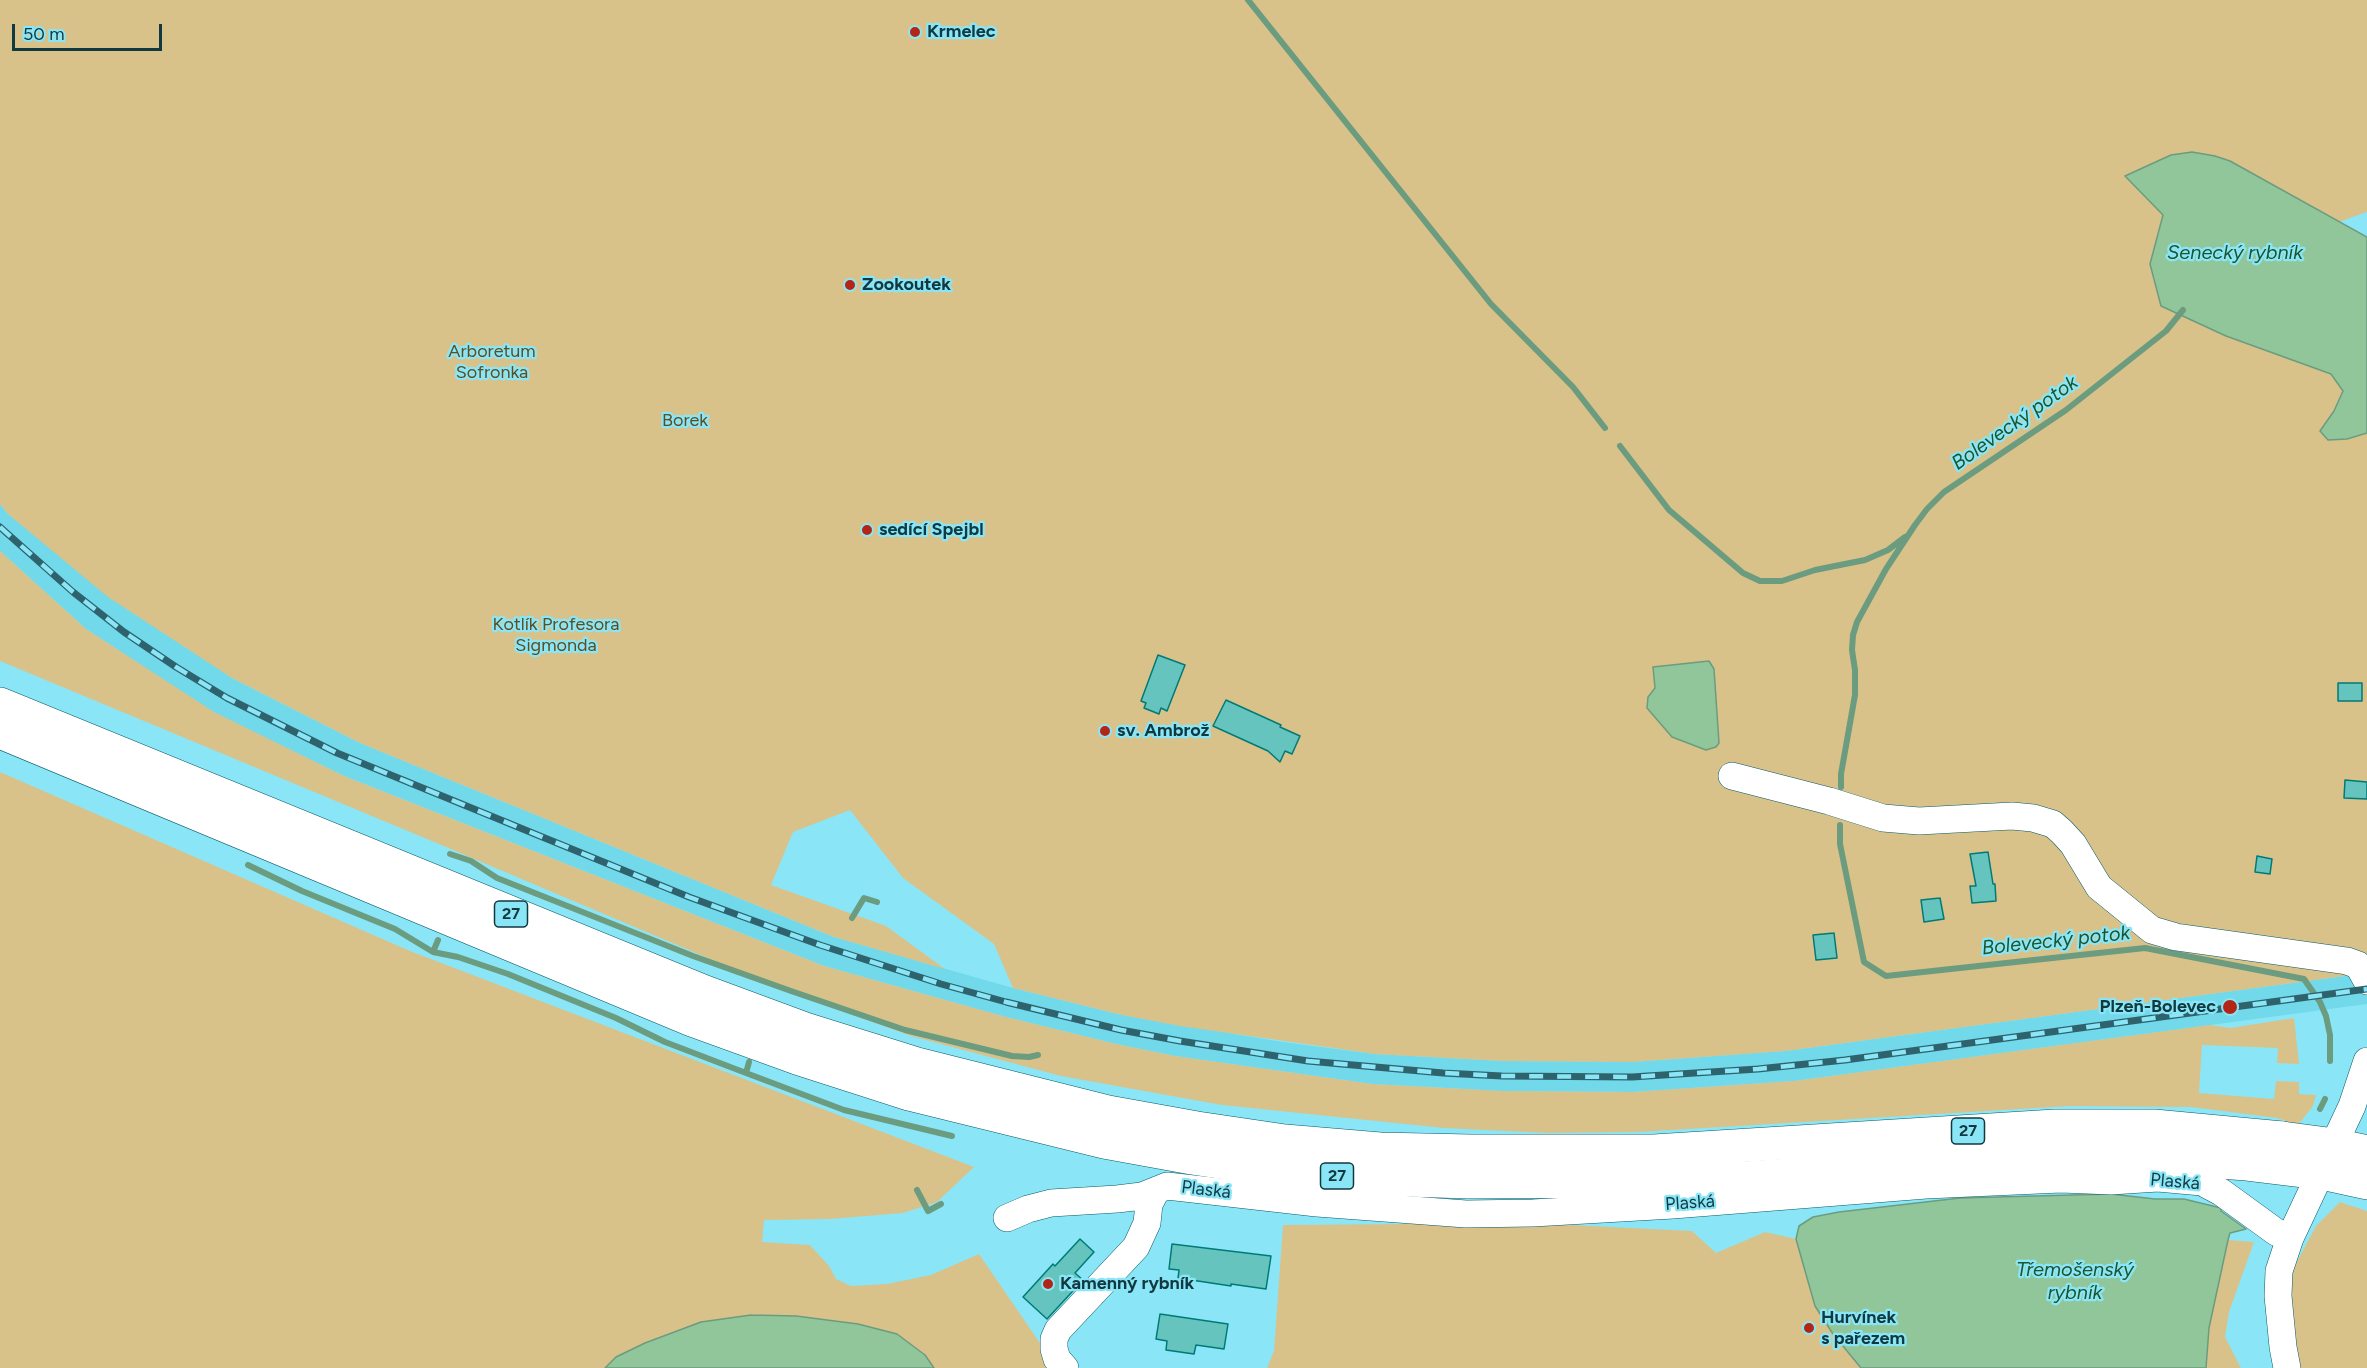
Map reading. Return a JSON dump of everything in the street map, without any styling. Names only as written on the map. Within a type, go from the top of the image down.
[{"type":"main road","name":"27","points":[[0,704],[705,992],[805,1029],[917,1064],[1108,1112],[1285,1141],[1654,1166]]},
{"type":"main road","name":"27","points":[[0,732],[692,1020],[797,1058],[909,1094],[1104,1142],[1280,1171],[1376,1179],[1468,1182],[1654,1166]]},
{"type":"main road","name":"Plaská","points":[[1654,1166],[2055,1125],[2154,1126],[2282,1138],[2328,1159],[2367,1183]]},
{"type":"main road","name":"Plaská","points":[[1654,1166],[1745,1178],[2055,1157],[2152,1157],[2247,1164],[2328,1159],[2367,1152]]},
{"type":"street","points":[[1732,776],[1829,801],[1882,818],[1919,821],[2012,816],[2033,818],[2053,824],[2073,844],[2099,886],[2152,930],[2176,937],[2347,961],[2358,966],[2367,981]]},
{"type":"street","points":[[2287,1368],[2278,1296],[2279,1271],[2290,1238],[2356,1098],[2367,1061]]},
{"type":"street","name":"Plaská","points":[[1007,1218],[1051,1203],[1117,1199],[1156,1191],[1167,1185],[1317,1203],[1466,1214],[1533,1213],[1673,1205],[1926,1185],[2061,1179],[2111,1181],[2158,1178],[2202,1182],[2221,1192],[2276,1232],[2290,1238]]},
{"type":"street","points":[[1065,1368],[1057,1359],[1054,1349],[1054,1339],[1058,1330],[1136,1247],[1147,1223],[1149,1204],[1156,1191]]},
{"type":"shaded area","points":[[0,504],[8,514],[232,678],[360,743],[834,937],[1013,988],[1122,1015],[1283,1042],[1375,1054],[1503,1061],[1632,1062],[1785,1051],[2367,973],[2367,1004],[1794,1081],[1633,1092],[1502,1091],[1372,1084],[1175,1056],[1116,1044],[1006,1017],[824,966],[344,776],[214,713],[86,629],[0,551]]},
{"type":"green space","name":"Borek","points":[[0,0],[2367,0],[2367,212],[2339,222],[2230,161],[2163,215],[2150,264],[2161,306],[2226,336],[2331,374],[2343,391],[2334,411],[2347,439],[2367,433],[2367,973],[1785,1051],[1632,1062],[1503,1061],[1375,1054],[1180,1026],[1122,1015],[1013,988],[994,944],[903,878],[850,810],[793,832],[771,885],[886,926],[945,969],[834,937],[360,743],[232,678],[108,597],[8,514],[0,504]],"holes":[[[1714,669],[1719,743],[1716,747],[1648,697],[1655,688]]]},
{"type":"green space","points":[[0,551],[86,629],[214,712],[344,776],[824,966],[1006,1017],[1116,1044],[1175,1056],[1372,1084],[1502,1091],[1633,1092],[1794,1081],[2210,1025],[2230,1028],[2294,1018],[2299,1064],[2277,1063],[2278,1048],[2202,1045],[2199,1093],[2274,1099],[2276,1081],[2299,1082],[2299,1094],[2316,1095],[2313,1106],[2298,1125],[2277,1118],[2191,1107],[2070,1106],[1638,1132],[1548,1133],[1444,1128],[1222,1105],[1061,1076],[911,1036],[762,981],[0,661]]},
{"type":"green space","points":[[0,772],[410,951],[974,1167],[937,1202],[903,1213],[830,1219],[764,1220],[762,1242],[810,1245],[829,1266],[836,1279],[851,1286],[887,1284],[931,1275],[979,1254],[1057,1368],[934,1368],[925,1355],[897,1334],[858,1324],[796,1316],[751,1315],[701,1322],[616,1357],[605,1368],[0,1368]]},
{"type":"green space","points":[[2340,1202],[2367,1211],[2367,1368],[2294,1368],[2286,1320],[2292,1271],[2316,1226]]},
{"type":"green space","points":[[1531,1223],[1692,1231],[1716,1253],[1765,1232],[1796,1239],[1815,1306],[1833,1334],[1861,1368],[1267,1368],[1274,1351],[1283,1225]]},
{"type":"green space","points":[[2228,1240],[2254,1242],[2229,1312],[2225,1337],[2241,1368],[2206,1368],[2209,1328]]},
{"type":"water","name":"Senecký rybník","points":[[2192,152],[2230,161],[2367,237],[2367,433],[2347,439],[2328,440],[2320,431],[2334,411],[2343,391],[2331,374],[2226,336],[2161,306],[2150,264],[2163,215],[2125,176],[2171,155]]},
{"type":"water","points":[[1709,661],[1714,669],[1719,743],[1716,747],[1706,750],[1672,737],[1647,708],[1648,697],[1655,688],[1653,667]]},
{"type":"water","name":"Třemošenský rybník","points":[[2111,1194],[2155,1199],[2184,1199],[2221,1208],[2221,1211],[2246,1229],[2230,1233],[2209,1328],[2206,1368],[1861,1368],[1833,1334],[1815,1306],[1796,1239],[1799,1226],[1813,1217],[1839,1212],[1960,1198]]},
{"type":"water","points":[[751,1315],[796,1316],[858,1324],[897,1334],[925,1355],[934,1368],[605,1368],[616,1357],[645,1343],[701,1322]]},
{"type":"building","points":[[1158,655],[1185,665],[1167,711],[1161,708],[1159,714],[1144,708],[1146,703],[1141,701]]},
{"type":"building","points":[[2338,683],[2362,683],[2362,701],[2338,701]]},
{"type":"building","points":[[1226,700],[1300,736],[1292,754],[1285,751],[1280,762],[1268,751],[1213,726]]},
{"type":"building","points":[[2345,780],[2367,782],[2367,799],[2344,798]]},
{"type":"building","points":[[1988,852],[1996,901],[1972,903],[1970,886],[1976,886],[1970,854]]},
{"type":"building","points":[[2257,856],[2272,859],[2270,874],[2255,872]]},
{"type":"building","points":[[1940,898],[1944,919],[1924,922],[1921,900]]},
{"type":"building","points":[[1834,933],[1837,958],[1816,960],[1813,935]]},
{"type":"building","points":[[1080,1239],[1094,1252],[1075,1273],[1083,1280],[1047,1319],[1023,1297]]},
{"type":"building","points":[[1172,1244],[1271,1256],[1266,1289],[1178,1278],[1179,1270],[1169,1269]]},
{"type":"building","points":[[1160,1314],[1228,1324],[1224,1349],[1196,1345],[1194,1354],[1166,1350],[1167,1341],[1156,1339]]},
{"type":"waterway","points":[[1248,0],[1491,304],[1573,387],[1605,428]]},
{"type":"waterway","name":"Bolevecký potok","points":[[1841,787],[1841,774],[1855,695],[1853,635],[1857,622],[1886,569],[1915,525],[1944,492],[2066,410],[2166,331],[2183,310]]},
{"type":"waterway","points":[[1620,446],[1669,510],[1743,573],[1760,581],[1782,581],[1815,570],[1865,560],[1888,550],[1905,537]]},
{"type":"waterway","name":"Bolevecký potok","points":[[1840,825],[1840,844],[1864,962],[1886,976],[2145,948],[2304,979],[2320,1002],[2326,1016],[2330,1035],[2330,1061]]},
{"type":"waterway","points":[[450,854],[471,861],[497,878],[693,956],[905,1030],[1012,1056],[1038,1055]]},
{"type":"waterway","points":[[248,865],[302,891],[395,929],[433,952]]},
{"type":"waterway","points":[[852,918],[864,898],[877,902]]},
{"type":"waterway","points":[[438,940],[433,952],[458,957],[508,974],[616,1018],[665,1042],[746,1073],[749,1062]]},
{"type":"waterway","points":[[746,1073],[844,1110],[952,1136]]},
{"type":"waterway","name":"Bolevecký potok","points":[[2320,1109],[2325,1099]]},
{"type":"waterway","points":[[917,1190],[928,1211],[941,1204]]},
{"type":"railway","points":[[0,527],[73,592],[124,632],[176,667],[227,698],[337,753],[689,897],[820,945],[941,984],[1121,1030],[1308,1061],[1502,1076],[1632,1077],[1758,1069],[1845,1060],[2367,989]]},
{"type":"place","name":"Krmelec","points":[[915,32]]},
{"type":"place","name":"Zookoutek","points":[[850,285]]},
{"type":"place","name":"sedící Spejbl","points":[[867,530]]},
{"type":"place","name":"sv. Ambrož","points":[[1105,731]]},
{"type":"place","name":"Plzeň-Bolevec","points":[[2230,1007]]},
{"type":"place","name":"Kamenný rybník","points":[[1048,1284]]},
{"type":"place","name":"Hurvínek s pařezem","points":[[1809,1328]]},
{"type":"park label","name":"Arboretum Sofronka","points":[[492,362]]},
{"type":"park label","name":"Kotlík Profesora Sigmonda","points":[[556,635]]}]
